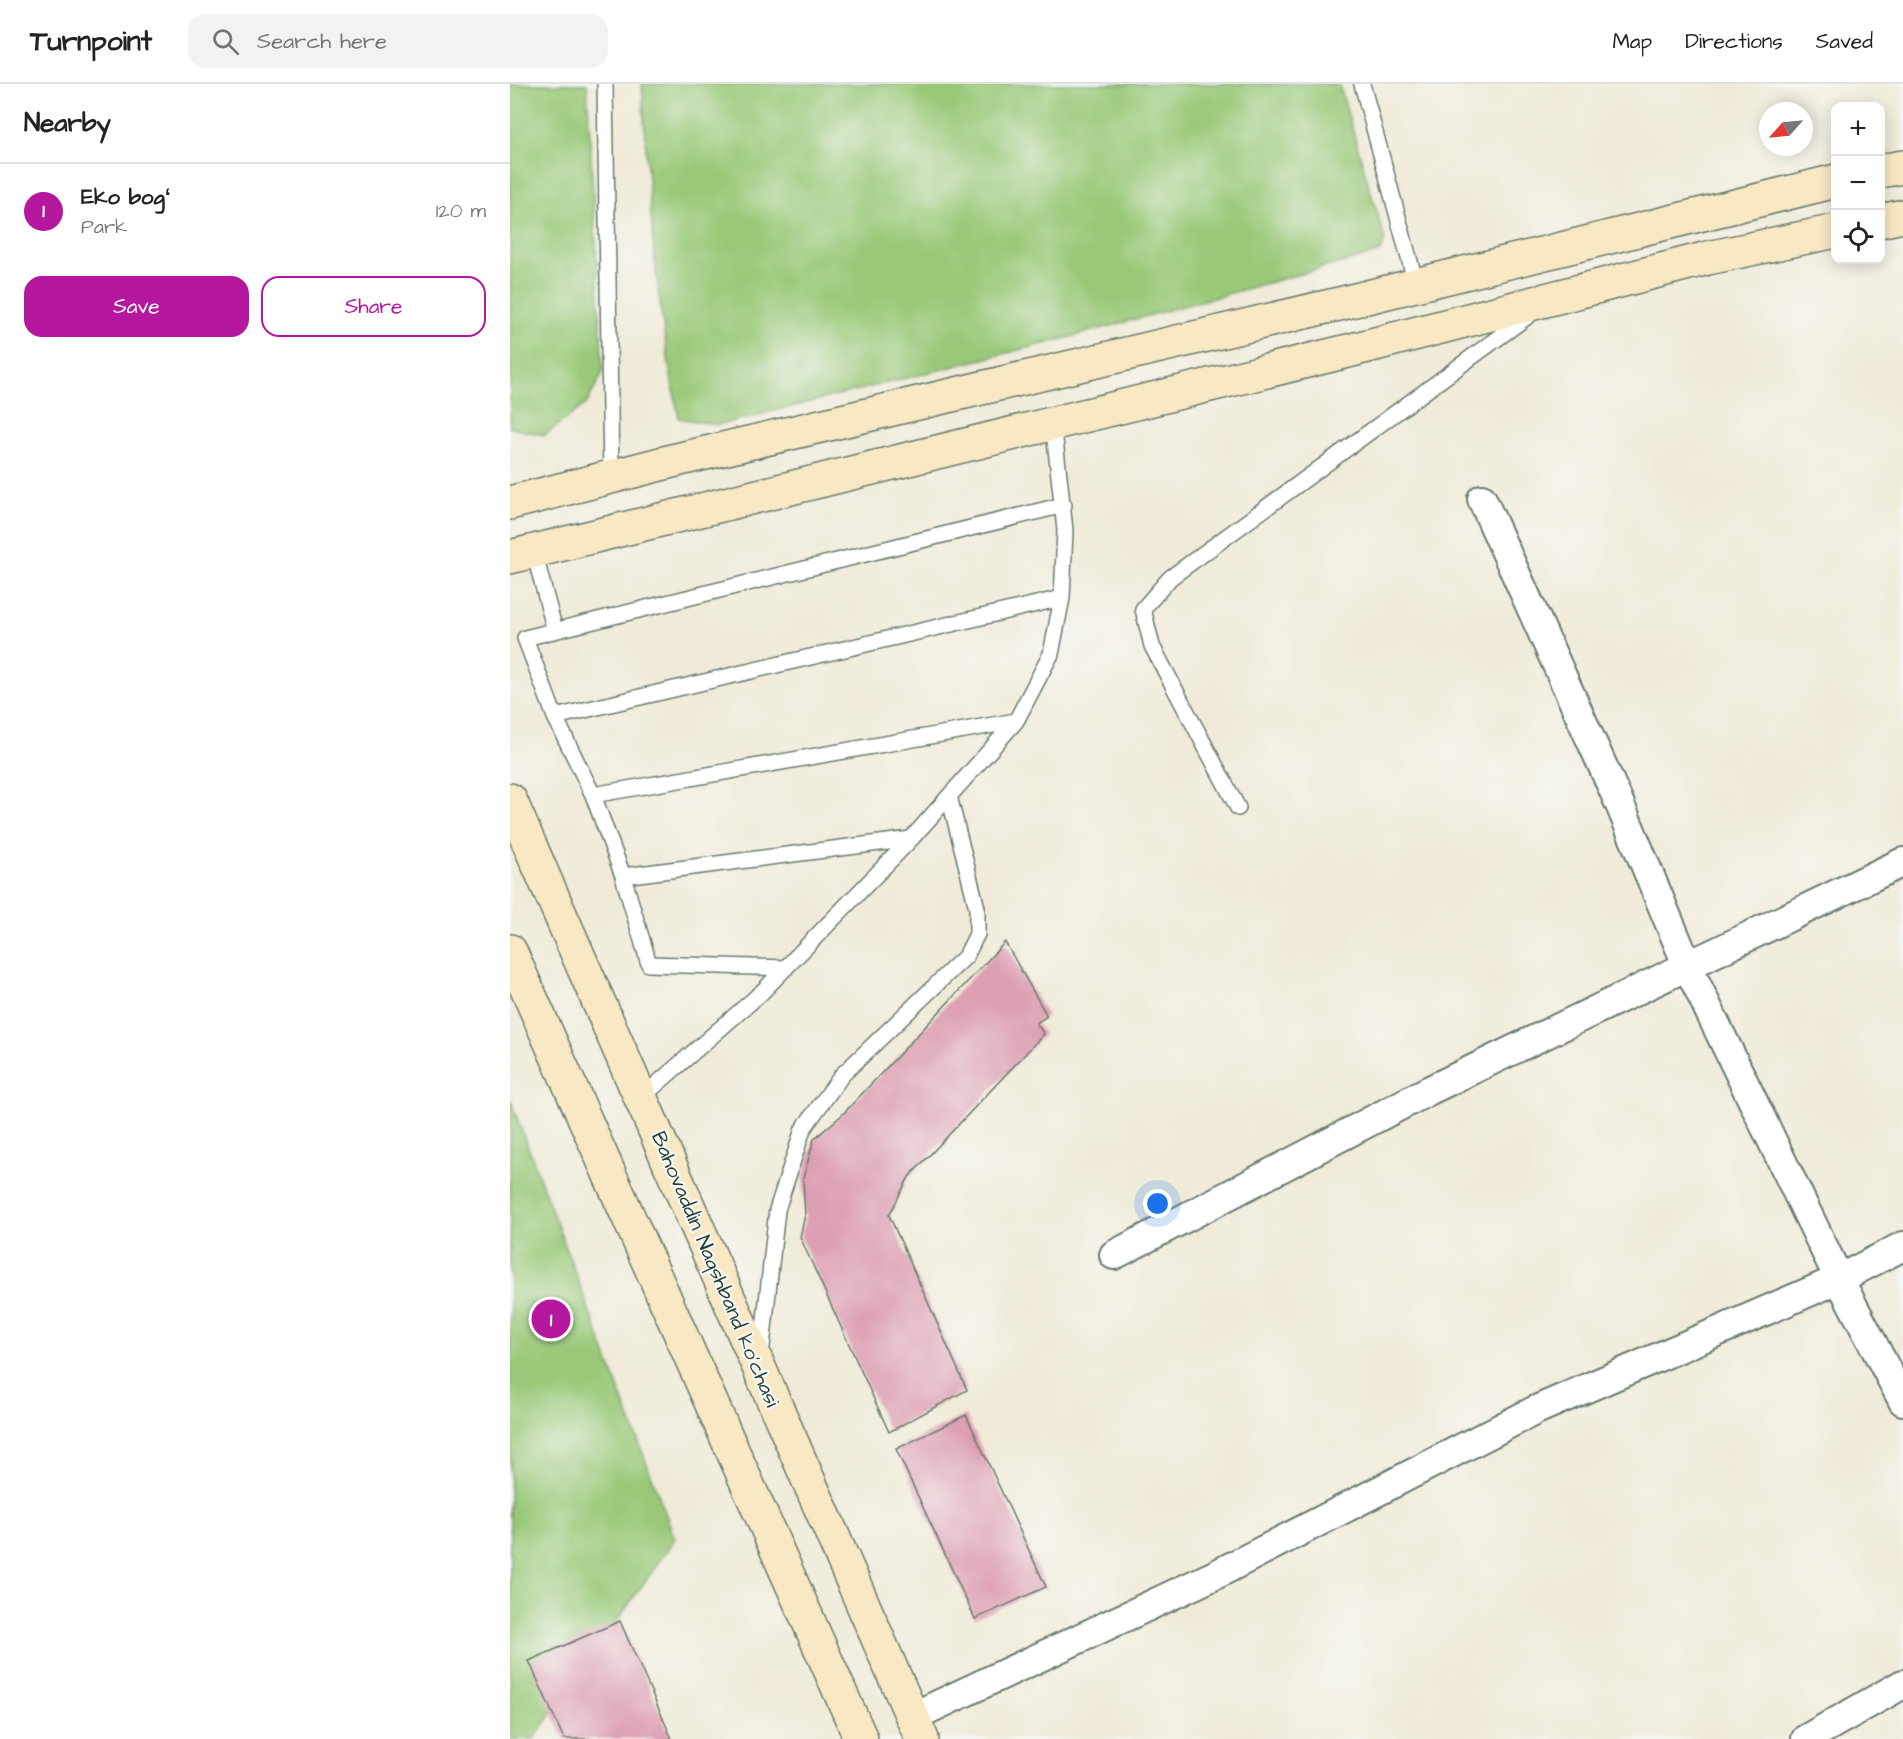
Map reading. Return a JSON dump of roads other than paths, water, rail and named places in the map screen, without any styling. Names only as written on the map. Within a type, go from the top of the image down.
[{"type":"main road","points":[[1885,170],[1903,167]]},
{"type":"main road","points":[[510,503],[1831,182]]},
{"type":"main road","points":[[1885,220],[1903,216]]},
{"type":"main road","points":[[522,555],[1708,258],[1831,232]]},
{"type":"main road","name":"Bahovaddin Naqshband ko'chasi","points":[[510,800],[917,1728]]},
{"type":"main road","points":[[510,951],[861,1739]]},
{"type":"street","points":[[1482,499],[1618,800],[1688,967],[1839,1279],[1903,1401]]},
{"type":"street","points":[[1114,1255],[1430,1090],[1903,862]]},
{"type":"street","points":[[917,1728],[1536,1410],[1839,1279],[1903,1246]]},
{"type":"street","points":[[1806,1739],[1903,1684]]},
{"type":"lane","points":[[605,84],[611,477]]},
{"type":"lane","points":[[1362,84],[1416,284]]},
{"type":"lane","points":[[1238,808],[1152,646],[1143,609],[1170,578],[1552,298]]},
{"type":"lane","points":[[642,1097],[761,993],[786,968],[911,839],[1016,721],[1051,654],[1062,598],[1064,505],[1053,422]]},
{"type":"lane","points":[[786,968],[649,964],[623,876],[593,795],[555,717],[525,638],[1064,505]]},
{"type":"lane","points":[[522,555],[555,631]]},
{"type":"lane","points":[[555,717],[1062,598]]},
{"type":"lane","points":[[593,795],[1016,721]]},
{"type":"lane","points":[[760,1371],[777,1210],[803,1129],[842,1075],[966,956],[977,934],[977,908],[949,796]]},
{"type":"lane","points":[[623,876],[911,839]]},
{"type":"place","name":"Eko bogʻ","points":[[551,1319]]}]
